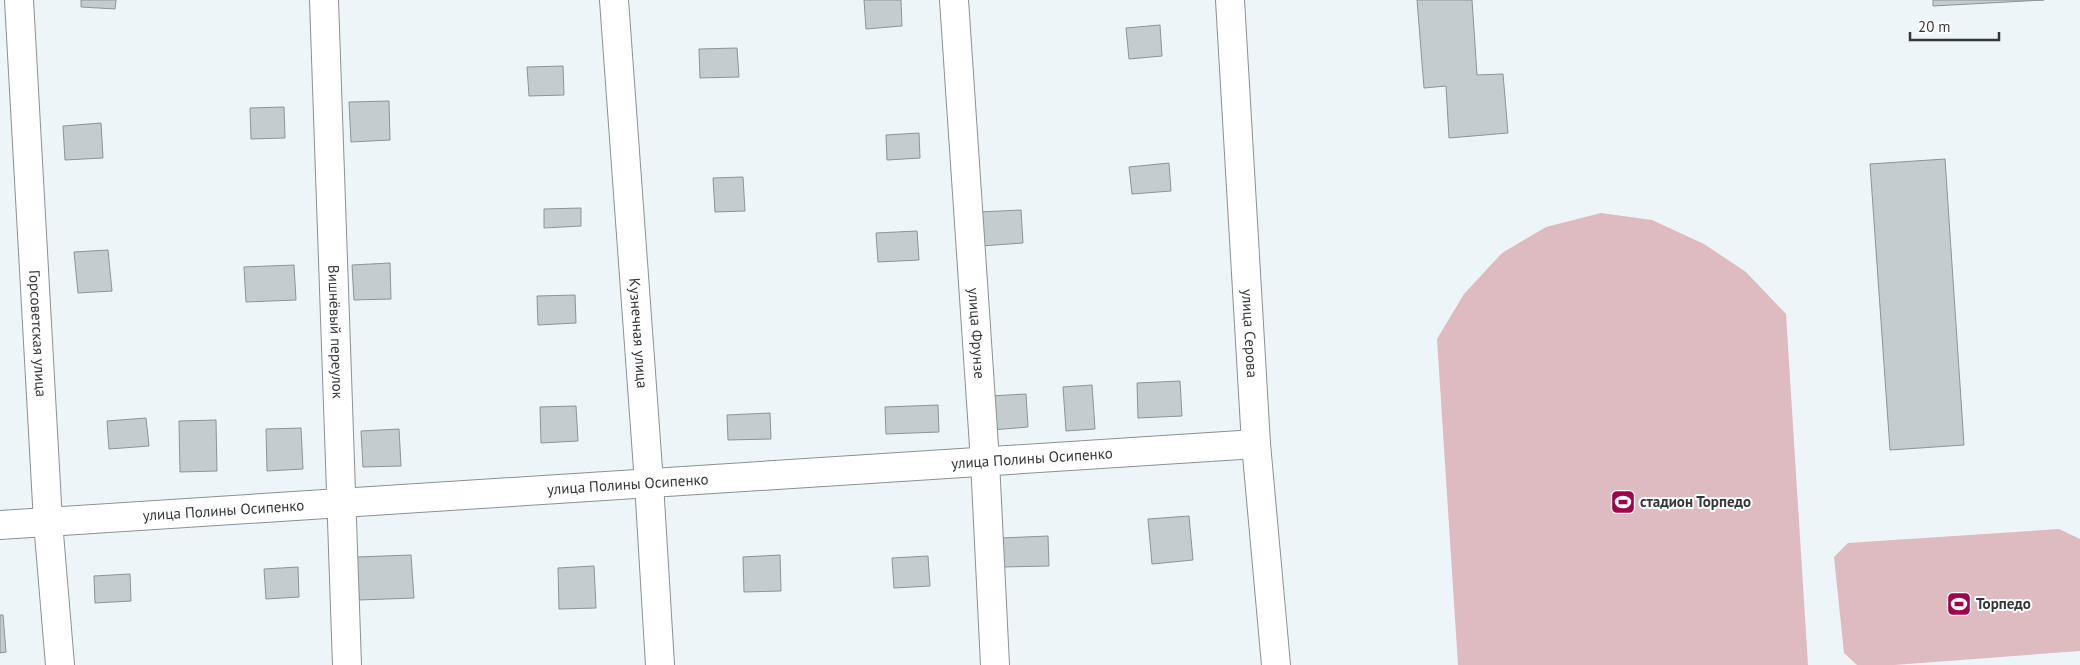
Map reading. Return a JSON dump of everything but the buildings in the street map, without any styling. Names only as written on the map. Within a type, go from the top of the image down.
[{"type":"street","name":"Горсоветская улица","points":[[19,0],[48,522],[60,665]]},
{"type":"street","name":"Вишнёвый переулок","points":[[324,0],[347,665]]},
{"type":"street","name":"Кузнечная улица","points":[[614,0],[649,483],[660,665]]},
{"type":"street","name":"улица Фрунзе","points":[[954,0],[985,462],[995,665]]},
{"type":"street","name":"улица Серова","points":[[1230,0],[1256,444],[1276,665]]},
{"type":"street","name":"улица Полины Осипенко","points":[[0,525],[1256,444]]},
{"type":"shaded area","name":"стадион Торпедо","points":[[1601,213],[1652,220],[1704,244],[1746,272],[1786,314],[1808,665],[1458,665],[1437,339],[1464,294],[1502,253],[1546,227]]},
{"type":"shaded area","name":"Торпедо","points":[[2059,529],[2080,539],[2080,651],[1894,665],[1857,665],[1844,653],[1834,557],[1848,543]]},
{"type":"place","name":"стадион Торпедо","points":[[1623,502]]},
{"type":"place","name":"Торпедо","points":[[1959,604]]}]
